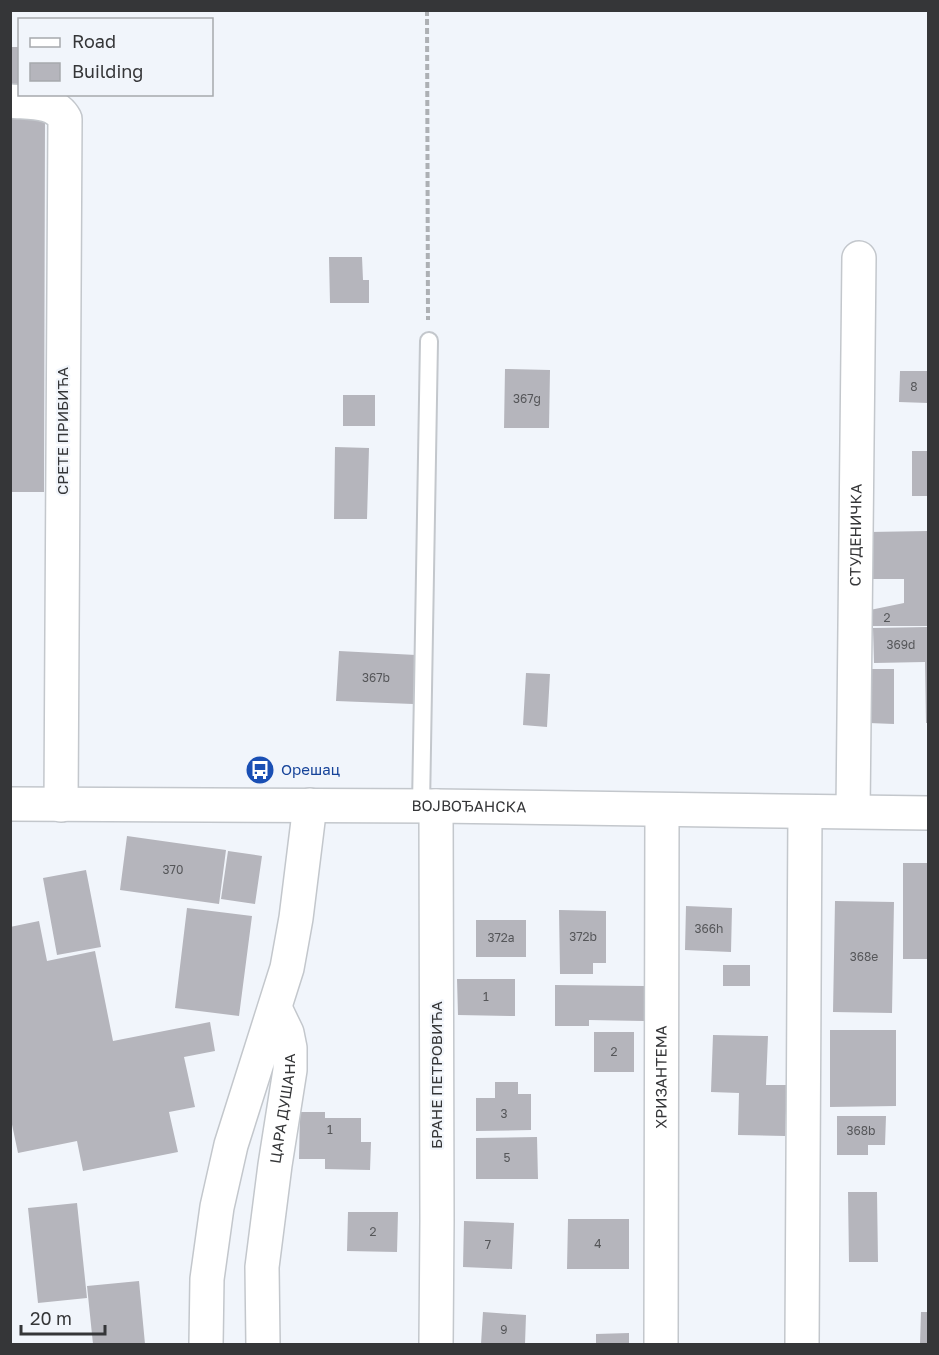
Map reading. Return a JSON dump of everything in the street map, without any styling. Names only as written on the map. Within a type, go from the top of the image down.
[{"type":"street","name":"СРЕТЕ ПРИБИЋА","points":[[10,101],[50,105],[62,113],[65,118],[61,805]]},
{"type":"street","name":"СТУДЕНИЧКА","points":[[853,811],[859,258]]},
{"type":"street","name":"ВОЈВОЂАНСКА","points":[[10,804],[428,806],[928,813]]},
{"type":"street","points":[[206,1344],[207,1279],[217,1207],[231,1145],[287,968],[296,918],[310,805]]},
{"type":"street","name":"БРАНЕ ПЕТРОВИЋА","points":[[428,806],[438,1221],[435,1344]]},
{"type":"street","name":"ХРИЗАНТЕМА","points":[[661,1344],[662,810]]},
{"type":"street","points":[[802,1344],[805,812]]},
{"type":"street","name":"ЦАРА ДУШАНА","points":[[263,1344],[262,1267],[290,1070],[289,1040],[275,1008]]},
{"type":"lane","points":[[428,806],[429,341]]},
{"type":"path","points":[[427,10],[427,310],[429,341]]},
{"type":"building","points":[[10,47],[18,47],[18,84],[10,84]]},
{"type":"building","points":[[10,116],[45,117],[44,492],[10,492]]},
{"type":"building","points":[[329,257],[362,257],[363,280],[369,280],[369,303],[330,303]]},
{"type":"building","points":[[505,369],[550,370],[549,428],[504,428]]},
{"type":"building","points":[[900,371],[928,371],[928,403],[899,402]]},
{"type":"building","points":[[343,395],[375,395],[375,426],[343,426]]},
{"type":"building","points":[[335,447],[369,448],[367,519],[334,519]]},
{"type":"building","points":[[912,451],[928,451],[928,496],[912,496]]},
{"type":"building","points":[[928,531],[928,626],[870,626],[870,610],[904,603],[904,579],[869,579],[869,532]]},
{"type":"building","points":[[928,627],[928,723],[926,723],[925,662],[874,663],[873,628]]},
{"type":"building","points":[[339,651],[416,655],[413,704],[336,701]]},
{"type":"building","points":[[868,669],[894,669],[894,724],[869,723]]},
{"type":"building","points":[[526,673],[550,674],[547,727],[523,725]]},
{"type":"building","points":[[127,836],[226,850],[219,904],[120,890]]},
{"type":"building","points":[[228,851],[262,856],[255,904],[221,899]]},
{"type":"building","points":[[903,863],[928,863],[928,959],[903,959]]},
{"type":"building","points":[[86,870],[101,947],[57,955],[43,878]]},
{"type":"building","points":[[835,901],[894,902],[892,1013],[833,1012]]},
{"type":"building","points":[[686,906],[732,908],[731,952],[685,950]]},
{"type":"building","points":[[187,908],[252,916],[239,1016],[175,1008]]},
{"type":"building","points":[[559,910],[606,911],[606,963],[593,963],[593,974],[560,974]]},
{"type":"building","points":[[476,920],[526,920],[526,957],[476,957]]},
{"type":"building","points":[[39,921],[47,961],[95,951],[113,1041],[210,1022],[215,1051],[184,1057],[195,1107],[169,1112],[178,1152],[83,1171],[77,1141],[18,1153],[10,1115],[10,927]]},
{"type":"building","points":[[723,965],[750,965],[750,986],[723,986]]},
{"type":"building","points":[[457,979],[515,979],[515,1016],[458,1015]]},
{"type":"building","points":[[555,985],[644,986],[644,1021],[589,1020],[589,1026],[555,1026]]},
{"type":"building","points":[[830,1030],[896,1030],[896,1106],[830,1107]]},
{"type":"building","points":[[594,1032],[634,1032],[634,1072],[594,1072]]},
{"type":"building","points":[[713,1035],[768,1036],[766,1085],[787,1085],[785,1136],[738,1135],[739,1093],[711,1092]]},
{"type":"building","points":[[495,1082],[518,1082],[518,1094],[531,1094],[531,1130],[476,1131],[476,1098],[495,1098]]},
{"type":"building","points":[[300,1112],[325,1112],[325,1118],[361,1118],[361,1142],[371,1142],[370,1170],[325,1169],[325,1159],[299,1159]]},
{"type":"building","points":[[837,1116],[886,1116],[885,1145],[868,1145],[868,1155],[837,1155]]},
{"type":"building","points":[[537,1137],[538,1179],[476,1179],[476,1138]]},
{"type":"building","points":[[848,1192],[877,1192],[878,1262],[849,1262]]},
{"type":"building","points":[[77,1203],[87,1298],[38,1303],[28,1208]]},
{"type":"building","points":[[348,1212],[398,1212],[397,1252],[347,1251]]},
{"type":"building","points":[[568,1219],[629,1219],[629,1269],[567,1269]]},
{"type":"building","points":[[464,1221],[514,1223],[512,1269],[463,1267]]},
{"type":"building","points":[[139,1281],[145,1344],[93,1344],[87,1286]]},
{"type":"building","points":[[483,1312],[526,1315],[525,1344],[481,1344]]},
{"type":"building","points":[[921,1312],[928,1312],[928,1344],[920,1344]]},
{"type":"building","points":[[629,1333],[629,1344],[596,1344],[596,1334]]},
{"type":"place","name":"Орешац","points":[[260,770]]}]
